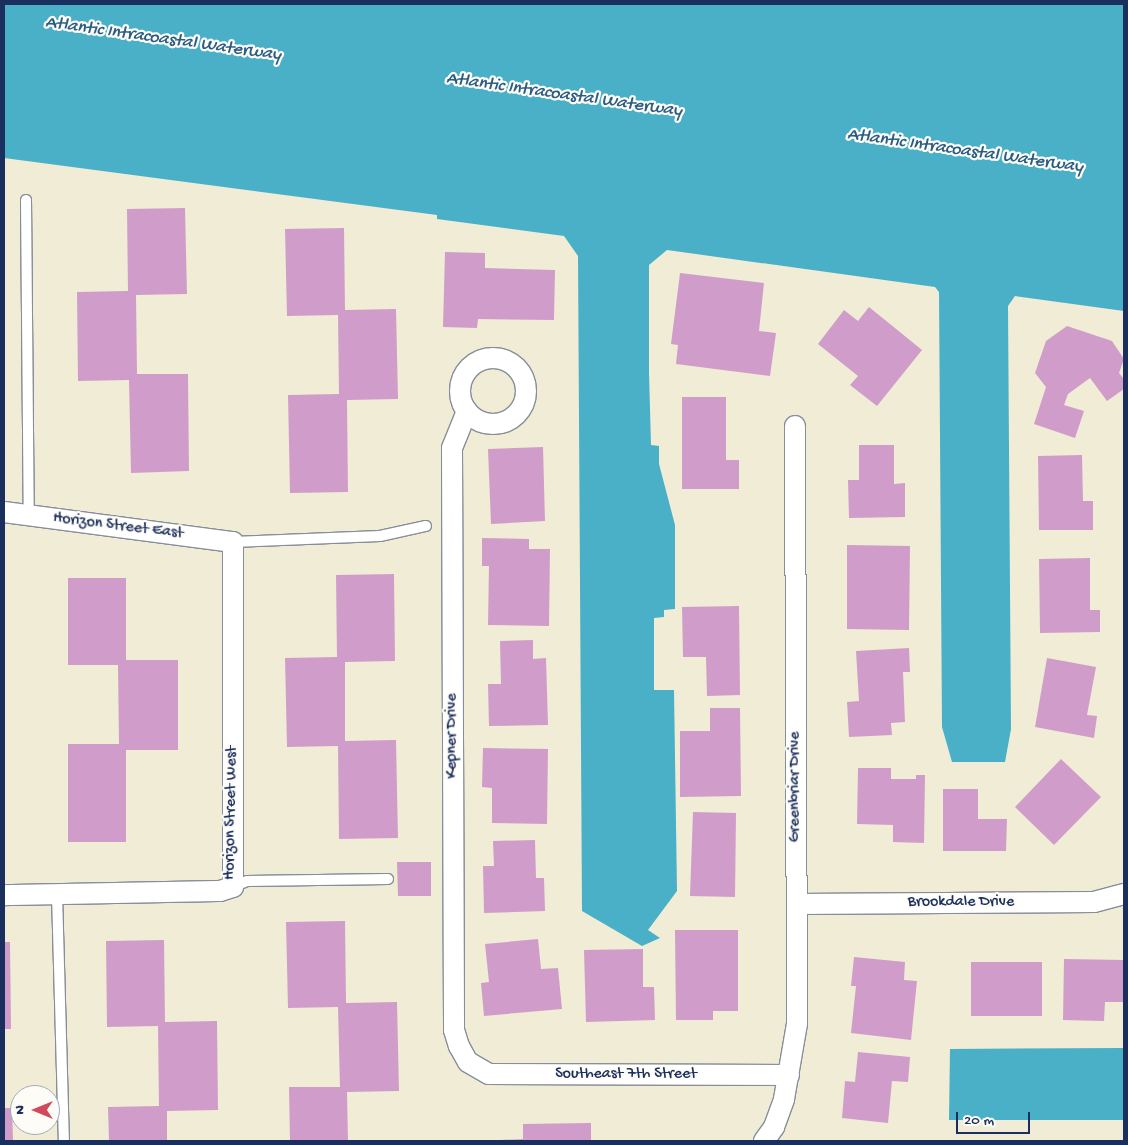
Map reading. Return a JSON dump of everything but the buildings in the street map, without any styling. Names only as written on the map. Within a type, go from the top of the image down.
[{"type":"street","name":"Kepner Drive","points":[[467,412],[452,448],[452,468],[454,1030],[468,1062]]},
{"type":"street","name":"Greenbriar Drive","points":[[764,1141],[774,1127],[784,1099],[797,1024],[795,426]]},
{"type":"street","name":"Horizon Street East","points":[[4,512],[233,542]]},
{"type":"street","name":"Horizon Street West","points":[[4,895],[220,891],[233,887],[233,542]]},
{"type":"street","name":"Brookdale Drive","points":[[797,904],[1094,902],[1124,894]]},
{"type":"street","name":"Southeast 7th Street","points":[[468,1062],[489,1074],[789,1075]]},
{"type":"lane","points":[[26,200],[28,515]]},
{"type":"lane","points":[[233,542],[380,536],[426,526]]},
{"type":"lane","points":[[233,887],[248,881],[388,879]]},
{"type":"lane","points":[[57,894],[64,1141]]},
{"type":"water","name":"Atlantic Intracoastal Waterway","points":[[4,4],[1124,4],[1124,311],[1015,296],[1008,306],[1011,729],[1005,762],[952,762],[942,727],[939,292],[935,287],[667,250],[649,265],[649,373],[651,445],[659,446],[659,464],[675,525],[675,609],[664,610],[664,617],[654,618],[654,690],[674,690],[677,891],[648,930],[660,938],[642,946],[582,911],[578,256],[564,236],[437,219],[437,215],[4,158]]},
{"type":"water","points":[[1124,1048],[1124,1120],[949,1120],[950,1049]]}]
